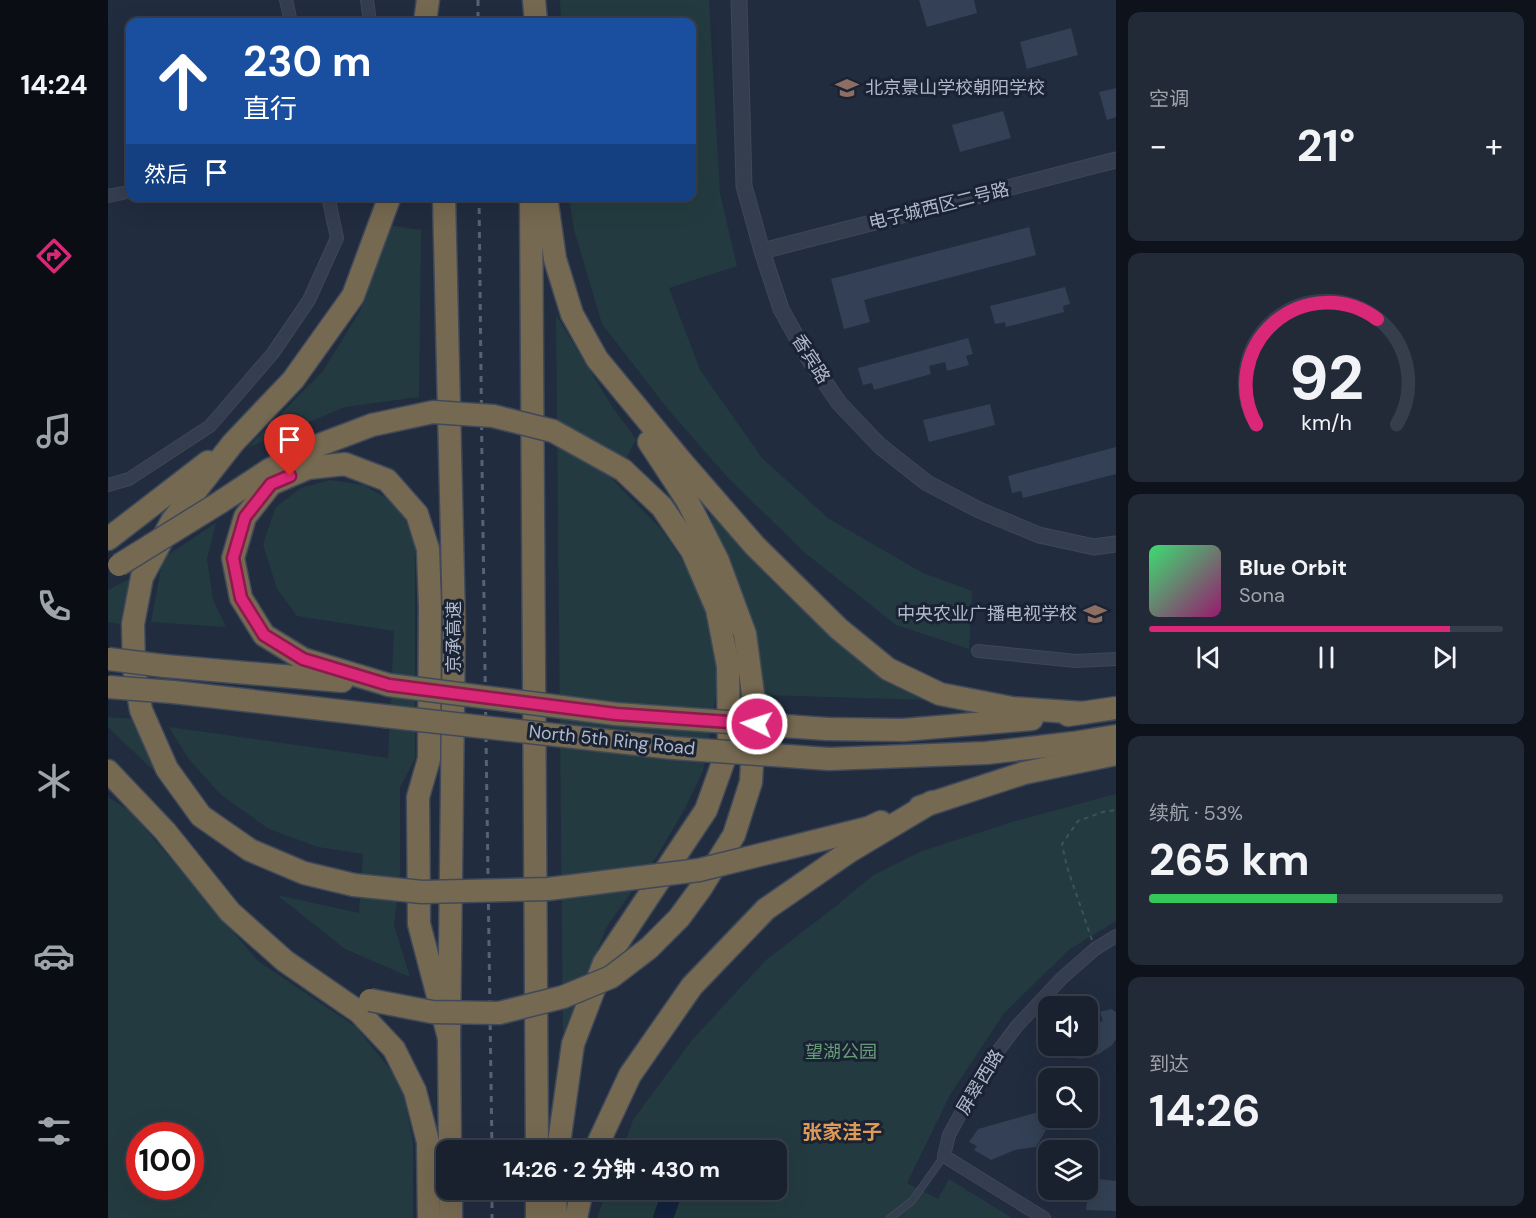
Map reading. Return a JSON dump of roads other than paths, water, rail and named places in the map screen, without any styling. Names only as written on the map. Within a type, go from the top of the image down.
[{"type":"highway","points":[[426,18],[428,0]]},
{"type":"highway","points":[[440,0],[440,18]]},
{"type":"highway","points":[[530,0],[530,18]]},
{"type":"highway","points":[[534,0],[536,18]]},
{"type":"highway","points":[[388,201],[353,296],[293,380],[233,443],[172,521],[142,577],[133,624],[134,669],[141,710],[167,769],[201,816],[250,850],[304,873],[354,885],[422,892],[548,889],[699,870],[868,828],[932,802],[1024,773],[1116,754]]},
{"type":"highway","name":"京承高速","points":[[444,201],[454,622],[450,1140]]},
{"type":"highway","points":[[531,201],[537,1140]]},
{"type":"highway","points":[[285,961],[370,1000],[432,1012],[499,1013],[563,997],[611,977],[649,948],[679,918],[734,835],[751,782],[755,709],[745,634],[718,561],[687,500],[597,359],[572,314],[555,259],[547,201]]},
{"type":"highway","points":[[597,359],[755,546],[839,629],[888,669],[940,694],[1012,708],[1083,713]]},
{"type":"highway","points":[[113,568],[269,470],[305,451],[372,425],[433,412],[493,416],[553,431],[623,470],[662,507],[692,551],[717,609],[728,666],[729,746],[706,810],[604,963],[573,1044],[559,1140]]},
{"type":"highway","points":[[108,539],[233,443]]},
{"type":"highway","points":[[389,685],[303,659],[264,635],[241,598],[233,558],[245,517],[271,484],[308,468],[345,464],[387,480],[417,514],[428,549],[430,606],[429,759],[418,796],[419,924],[449,1038]]},
{"type":"highway","name":"North 5th Ring Road","points":[[108,659],[389,685],[616,714],[827,729],[903,730],[985,724],[1116,708]]},
{"type":"highway","name":"North 5th Ring Road","points":[[108,687],[174,692],[673,748],[829,759],[986,753],[1116,736]]},
{"type":"highway","points":[[108,771],[165,831],[230,912],[285,961],[359,1012],[394,1049],[415,1091],[428,1142],[429,1218]]},
{"type":"highway","points":[[600,1140],[630,1075],[692,986],[766,909],[850,851],[932,802]]},
{"type":"highway","points":[[451,1200],[451,1218]]},
{"type":"highway","points":[[537,1200],[537,1218]]},
{"type":"highway","points":[[555,1218],[556,1200]]},
{"type":"highway","points":[[576,1218],[580,1200]]},
{"type":"street","points":[[286,0],[290,18]]},
{"type":"street","points":[[367,0],[369,18]]},
{"type":"street","name":"香宾路","points":[[739,0],[744,186],[781,309],[807,356],[839,404],[880,446],[927,483],[979,510],[1038,535],[1094,547],[1116,544]]},
{"type":"street","name":"电子城西区二号路","points":[[762,251],[1116,160]]},
{"type":"street","points":[[108,196],[123,193]]},
{"type":"street","points":[[108,485],[129,479],[210,426],[273,353],[309,300],[337,238],[329,201]]},
{"type":"street","points":[[978,651],[1076,661],[1116,659]]},
{"type":"street","name":"屏翠西路","points":[[944,1156],[949,1135],[986,1067],[1017,1026],[1062,978],[1095,949],[1116,936]]},
{"type":"street","points":[[944,1156],[1044,1218]]},
{"type":"lane","points":[[890,1218],[912,1201],[944,1156]]},
{"type":"waterway","points":[[663,1218],[669,1200]]},
{"type":"railway","points":[[478,0],[478,18]]},
{"type":"railway","points":[[479,201],[492,1140]]},
{"type":"railway","points":[[492,1200],[492,1218]]},
{"type":"place","name":"北京景山学校朝阳学校","points":[[847,88]]},
{"type":"place","name":"中央农业广播电视学校","points":[[1095,614]]},
{"type":"district","name":"张家洼子","points":[[842,1132]]},
{"type":"park label","name":"望湖公园","points":[[841,1052]]}]
